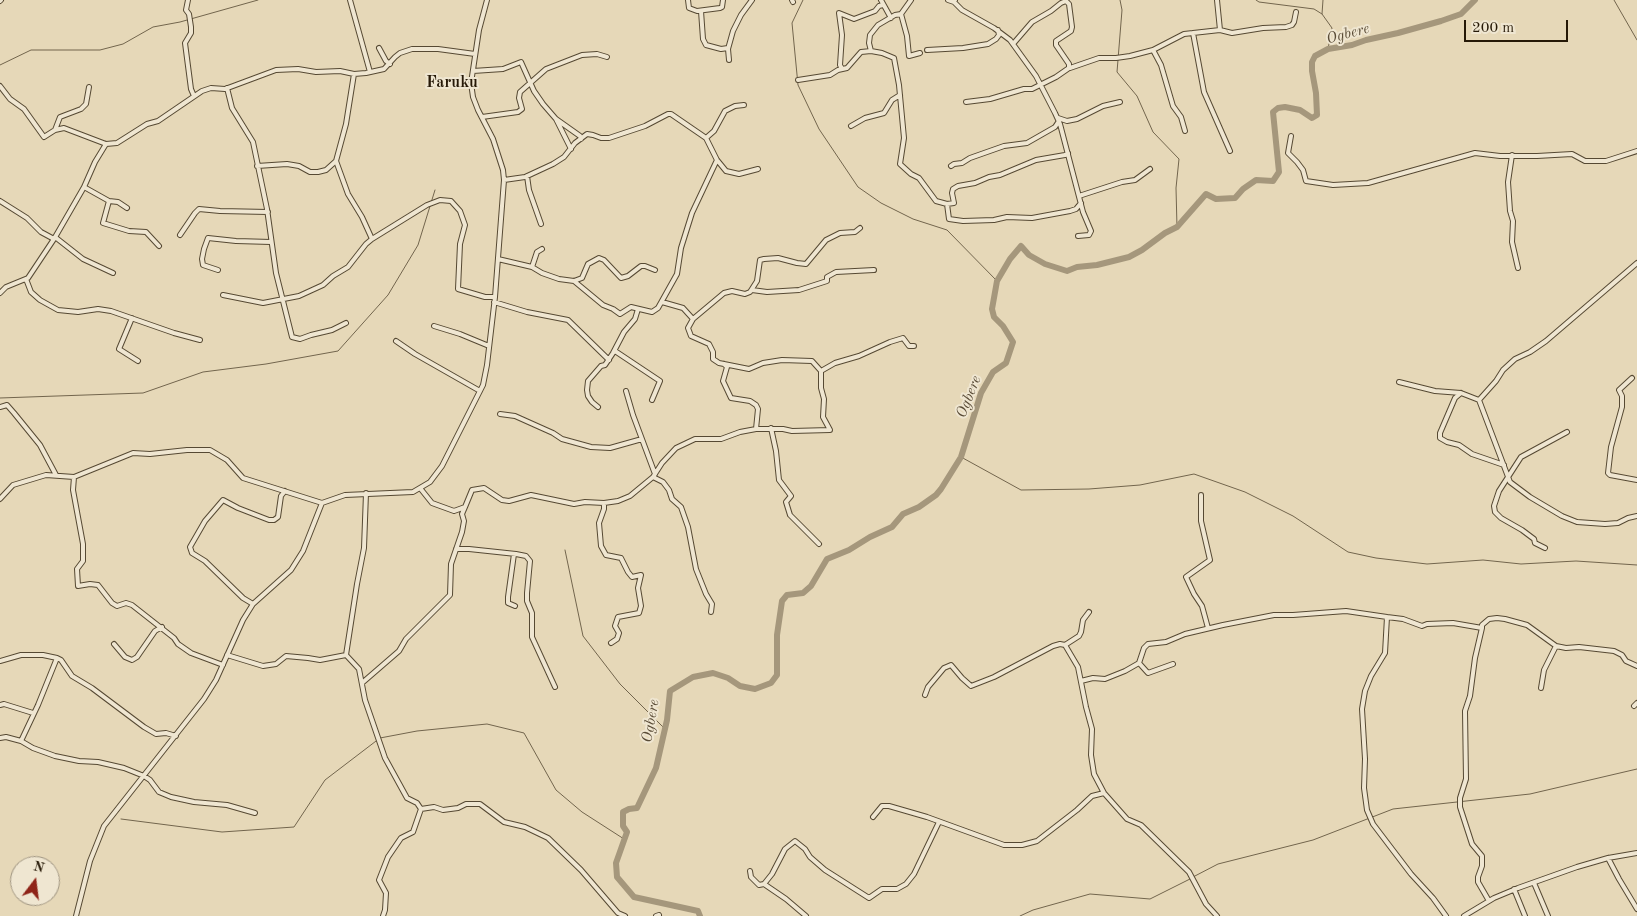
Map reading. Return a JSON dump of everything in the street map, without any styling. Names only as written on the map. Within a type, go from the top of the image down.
[{"type":"street","points":[[188,0],[186,10],[189,14],[191,32],[185,43],[194,96]]},
{"type":"street","points":[[350,0],[370,72]]},
{"type":"street","points":[[0,499],[13,485],[46,475],[74,477],[133,454],[187,450],[210,450],[227,460],[243,478],[322,503],[345,495],[413,492],[430,482],[442,466],[480,390],[485,378],[489,346],[504,180],[492,139],[474,97],[471,83],[479,30],[487,0]]},
{"type":"street","points":[[688,0],[689,8],[696,11],[720,8],[723,0]]},
{"type":"street","points":[[729,60],[728,48],[736,25],[752,0]]},
{"type":"street","points":[[871,51],[868,43],[873,30],[882,22],[901,14],[911,0]]},
{"type":"street","points":[[948,0],[955,1],[957,7],[998,30],[1012,44],[1036,76],[1058,120],[1081,203],[1091,231],[1089,235],[1078,236]]},
{"type":"street","points":[[1217,0],[1220,30]]},
{"type":"street","points":[[1012,44],[1032,22],[1062,2],[1067,1],[1071,10],[1072,27],[1071,31],[1056,41],[1056,45],[1069,64],[1069,68]]},
{"type":"street","points":[[842,69],[840,65],[842,28],[839,13],[854,19],[875,10],[882,2],[891,18]]},
{"type":"street","points":[[701,11],[703,39],[706,45],[722,49],[728,48]]},
{"type":"street","points":[[966,102],[990,99],[1024,89],[1032,89],[1069,68],[1099,58],[1118,58],[1153,50],[1178,36],[1220,30],[1232,33],[1263,28],[1286,27],[1294,22],[1296,12]]},
{"type":"street","points":[[901,14],[907,36],[909,56],[920,52]]},
{"type":"street","points":[[927,50],[963,48],[988,44],[996,40],[999,34],[998,30]]},
{"type":"street","points":[[1193,33],[1204,92],[1230,151]]},
{"type":"street","points":[[379,48],[386,61],[390,64]]},
{"type":"street","points":[[0,86],[10,99],[24,109],[44,137],[64,128],[106,144],[117,143],[146,124],[158,121],[194,96],[211,88],[227,88],[276,70],[304,69],[316,72],[340,71],[354,74],[384,68],[400,53],[424,48],[475,54]]},
{"type":"street","points":[[1153,50],[1161,65],[1173,106],[1181,117],[1185,131]]},
{"type":"street","points":[[798,80],[827,75],[847,68],[860,53],[871,51],[894,58],[904,138],[900,164],[911,174],[917,176],[934,199],[940,203],[954,203],[952,193],[958,186],[1000,175],[1036,160],[1068,153]]},
{"type":"street","points":[[482,117],[518,112],[522,108],[520,92],[546,69],[582,54],[597,54],[607,57]]},
{"type":"street","points":[[473,71],[503,69],[521,62],[534,91],[556,119],[571,148]]},
{"type":"street","points":[[257,166],[287,164],[299,166],[310,172],[326,170],[336,160],[346,124],[354,74]]},
{"type":"street","points":[[56,130],[60,117],[81,109],[86,104],[89,88]]},
{"type":"street","points":[[227,88],[232,108],[253,142],[268,212],[271,242],[282,299],[292,337],[300,339],[332,330],[346,323]]},
{"type":"street","points":[[851,126],[861,120],[884,113],[892,100],[900,95]]},
{"type":"street","points":[[1058,120],[1076,119],[1103,106],[1120,102]]},
{"type":"street","points":[[706,138],[714,131],[725,110],[744,105]]},
{"type":"street","points":[[504,180],[527,176],[564,157],[587,134],[609,138],[644,126],[668,114],[672,114],[706,138],[722,167],[739,174],[758,169]]},
{"type":"street","points":[[556,119],[580,136],[581,139]]},
{"type":"street","points":[[951,166],[1004,146],[1027,143],[1055,127],[1058,120]]},
{"type":"street","points":[[1291,136],[1288,153],[1303,170],[1306,181],[1333,185],[1368,184],[1475,153],[1537,156],[1572,154],[1585,160],[1606,161],[1637,150]]},
{"type":"street","points":[[0,293],[6,287],[26,279],[54,238],[84,187],[95,162],[106,144]]},
{"type":"street","points":[[1512,155],[1508,182],[1512,242],[1518,268]]},
{"type":"street","points":[[336,160],[348,194],[362,217],[372,240]]},
{"type":"street","points":[[574,281],[603,305],[620,314],[631,307],[652,312],[658,308],[677,274],[681,248],[692,213],[717,160]]},
{"type":"street","points":[[1079,196],[1122,182],[1135,180],[1150,169]]},
{"type":"street","points":[[527,176],[529,190],[541,224]]},
{"type":"street","points":[[84,187],[109,201],[118,202],[127,208]]},
{"type":"street","points":[[223,295],[263,303],[299,296],[323,285],[333,276],[348,268],[366,244],[426,205],[440,200],[451,201],[460,211],[465,225],[460,244],[458,289],[527,312],[568,320],[609,360]]},
{"type":"street","points":[[0,201],[27,218],[41,232],[54,238],[83,259],[113,273]]},
{"type":"street","points":[[109,201],[103,223],[129,231],[146,232],[159,246]]},
{"type":"street","points":[[947,204],[950,219],[963,221],[994,220],[1007,217],[1032,218],[1070,211],[1076,209],[1081,203]]},
{"type":"street","points":[[180,235],[195,213],[200,209],[226,212],[268,212]]},
{"type":"street","points":[[362,683],[399,651],[406,639],[450,595],[451,564],[462,532],[464,520],[462,514],[472,490],[484,488],[502,500],[509,501],[532,495],[574,504],[618,501],[630,496],[654,475],[676,448],[695,439],[720,439],[740,432],[771,428],[830,430],[823,416],[824,399],[820,388],[820,371],[812,361],[789,359],[763,363],[749,369],[724,364],[713,359],[713,352],[709,344],[691,336],[688,328],[692,319],[724,293],[732,291],[745,294],[752,290],[757,281],[760,260],[778,258],[806,264],[826,240],[840,233],[855,232],[860,228]]},
{"type":"street","points":[[218,270],[203,265],[202,259],[208,238],[271,242]]},
{"type":"street","points":[[532,267],[537,252],[542,249]]},
{"type":"street","points":[[498,260],[532,267],[559,279],[574,281],[582,278],[588,264],[599,258],[604,260],[622,278],[628,276],[641,266],[654,270]]},
{"type":"street","points":[[1479,400],[1503,370],[1515,359],[1546,341],[1637,263]]},
{"type":"street","points":[[752,290],[767,292],[799,290],[827,281],[827,277],[836,272],[874,270]]},
{"type":"street","points":[[26,279],[32,292],[40,300],[58,310],[78,312],[98,309],[111,311],[200,340]]},
{"type":"street","points":[[662,302],[683,308],[692,319]]},
{"type":"street","points":[[598,408],[588,396],[588,381],[609,360],[624,332],[635,318],[638,309]]},
{"type":"street","points":[[132,318],[119,349],[138,361]]},
{"type":"street","points":[[434,326],[489,346]]},
{"type":"street","points":[[820,371],[903,338],[908,346],[914,346]]},
{"type":"street","points":[[396,341],[415,354],[480,390]]},
{"type":"street","points":[[615,351],[660,381],[652,400]]},
{"type":"street","points":[[724,364],[727,367],[723,381],[731,398],[750,401],[758,409],[756,429]]},
{"type":"street","points":[[1632,378],[1619,390],[1622,396],[1622,407],[1611,447],[1608,473],[1637,480]]},
{"type":"street","points":[[1399,382],[1435,391],[1461,393],[1479,400],[1510,482],[1530,497],[1577,522],[1618,523],[1637,516]]},
{"type":"street","points":[[626,391],[654,475],[663,482],[669,490],[672,499],[682,507],[696,568],[712,604],[711,612]]},
{"type":"street","points":[[1461,393],[1455,398],[1440,438],[1459,445],[1472,454],[1504,465]]},
{"type":"street","points":[[0,407],[7,406],[14,413],[40,445],[56,475]]},
{"type":"street","points":[[500,414],[515,416],[541,427],[562,439],[591,447],[610,448],[642,439]]},
{"type":"street","points":[[771,428],[779,480],[791,496],[786,502],[790,515],[819,544]]},
{"type":"street","points":[[1545,548],[1535,543],[1534,539],[1529,535],[1501,518],[1495,512],[1494,506],[1499,491],[1521,457],[1567,432]]},
{"type":"street","points":[[74,477],[73,490],[83,552],[83,560],[77,569],[78,586],[98,585],[112,603],[117,606],[126,602],[132,605],[162,627],[178,644],[191,653],[223,665]]},
{"type":"street","points":[[420,488],[432,503],[454,510],[465,507]]},
{"type":"street","points":[[253,604],[243,598],[205,561],[192,553],[190,546],[205,521],[223,500],[238,508],[269,520],[274,520],[278,517],[281,496],[285,491]]},
{"type":"street","points":[[346,655],[364,548],[366,493]]},
{"type":"street","points":[[1201,495],[1201,521],[1210,560],[1186,577],[1202,606],[1208,628]]},
{"type":"street","points":[[76,916],[90,861],[104,826],[204,699],[223,665],[243,620],[253,604],[291,570],[303,551],[322,503]]},
{"type":"street","points":[[604,503],[599,523],[601,546],[606,555],[621,558],[632,577],[641,575],[638,588],[641,606],[639,612],[618,617],[615,626],[619,633],[617,640],[611,643]]},
{"type":"street","points":[[456,549],[514,554],[526,556],[530,561],[527,601],[532,613],[532,637],[555,687]]},
{"type":"street","points":[[514,554],[508,603],[515,606]]},
{"type":"street","points":[[1081,681],[1093,678],[1106,679],[1114,677],[1139,663],[1144,648],[1148,644],[1166,642],[1185,634],[1208,628],[1284,614],[1293,616],[1346,611],[1403,619],[1422,626],[1427,624],[1452,624],[1482,628]]},
{"type":"street","points":[[925,695],[928,687],[944,668],[951,664],[971,686],[994,677],[1053,646],[1065,645],[1079,636],[1083,620],[1089,612]]},
{"type":"street","points":[[1387,617],[1385,653],[1371,676],[1365,691],[1362,709],[1365,759],[1364,788],[1367,810],[1373,824],[1446,916]]},
{"type":"street","points":[[1489,901],[1478,882],[1482,866],[1482,856],[1472,844],[1460,807],[1460,798],[1466,779],[1465,711],[1470,696],[1482,625],[1489,620],[1505,619],[1527,625],[1556,646],[1614,651],[1622,655],[1626,661],[1637,666]]},
{"type":"street","points":[[114,644],[125,657],[132,660],[137,657],[155,631],[162,627]]},
{"type":"street","points":[[1065,645],[1078,667],[1092,729],[1091,755],[1094,774],[1104,793],[1127,819],[1140,825],[1189,872],[1206,904],[1216,916]]},
{"type":"street","points":[[1541,688],[1544,670],[1556,646]]},
{"type":"street","points":[[0,661],[21,655],[57,658],[61,660],[72,676],[92,688],[144,727],[156,734],[166,733],[176,736]]},
{"type":"street","points":[[227,655],[263,666],[276,664],[286,656],[320,660],[346,655]]},
{"type":"street","points":[[346,655],[359,669],[365,700],[385,758],[407,798],[417,803],[420,809],[413,832],[402,838],[388,857],[379,880],[386,893],[383,916]]},
{"type":"street","points":[[21,741],[57,658]]},
{"type":"street","points":[[1139,663],[1148,673],[1173,664]]},
{"type":"street","points":[[0,705],[4,704],[34,713]]},
{"type":"street","points":[[0,738],[6,737],[21,741],[33,748],[56,756],[124,768],[144,776],[150,780],[159,792],[171,797],[194,802],[227,805],[255,813]]},
{"type":"street","points":[[874,816],[882,806],[888,806],[1004,845],[1022,845],[1037,841],[1092,796],[1104,793]]},
{"type":"street","points":[[420,809],[434,807],[443,810],[458,808],[466,804],[480,804],[504,822],[524,827],[548,838],[582,870],[618,913],[625,916]]},
{"type":"street","points":[[764,884],[772,874],[785,849],[795,841],[825,870],[870,898],[882,889],[897,889],[906,884],[914,874],[939,822]]},
{"type":"street","points":[[1464,916],[1514,889],[1577,866],[1637,853]]},
{"type":"street","points":[[1608,858],[1618,879],[1637,909]]},
{"type":"street","points":[[750,871],[751,877],[759,885],[764,884],[806,916]]},
{"type":"street","points":[[1534,883],[1548,916]]},
{"type":"street","points":[[1514,889],[1524,916]]},
{"type":"street","points":[[1472,911],[1476,916]]},
{"type":"waterway","points":[[0,65],[31,50],[100,50],[123,44],[153,27],[180,22],[258,0]]},
{"type":"waterway","points":[[803,0],[792,23],[798,85],[819,129],[858,187],[881,203],[913,219],[947,230],[997,281]]},
{"type":"waterway","points":[[1120,0],[1122,10],[1117,72],[1137,96],[1153,132],[1179,159],[1176,188],[1177,227]]},
{"type":"waterway","points":[[1256,0],[1259,2],[1314,9],[1322,14]]},
{"type":"waterway","points":[[1323,0],[1322,14],[1332,28],[1328,49]]},
{"type":"waterway","name":"Ogbere","points":[[700,916],[698,911],[634,897],[617,877],[616,863],[627,832],[623,826],[623,812],[637,808],[656,768],[667,720],[670,691],[693,677],[713,673],[728,678],[740,686],[755,689],[771,683],[777,675],[777,635],[782,601],[787,595],[803,593],[811,586],[827,559],[849,550],[870,537],[892,527],[903,514],[919,507],[941,489],[961,457],[981,393],[993,372],[1006,363],[1013,342],[1003,326],[994,317],[992,309],[997,281],[1010,259],[1021,246],[1029,255],[1045,264],[1067,271],[1077,267],[1097,265],[1129,257],[1177,227],[1206,194],[1216,199],[1235,198],[1243,189],[1256,180],[1273,181],[1279,172],[1273,112],[1278,108],[1285,107],[1300,110],[1312,118],[1317,115],[1312,71],[1312,62],[1315,56],[1328,49],[1352,45],[1441,21],[1461,14],[1475,0]]},
{"type":"waterway","points":[[1614,0],[1637,40]]},
{"type":"waterway","points":[[0,398],[143,393],[203,372],[266,364],[338,351],[388,295],[418,245],[435,190]]},
{"type":"waterway","points":[[961,457],[1021,490],[1089,489],[1140,485],[1194,474],[1245,492],[1293,516],[1348,552],[1376,558],[1427,564],[1483,560],[1521,564],[1576,561],[1637,565]]},
{"type":"waterway","points":[[565,550],[583,636],[620,684],[665,729]]},
{"type":"waterway","points":[[121,819],[222,832],[294,827],[325,780],[380,738],[417,731],[487,724],[524,733],[556,790],[582,812],[624,839]]},
{"type":"waterway","points":[[1193,877],[1218,864],[1313,840],[1393,809],[1530,794],[1637,769]]},
{"type":"waterway","points":[[1020,916],[1033,910],[1090,894],[1150,899],[1190,879]]},
{"type":"district","name":"Faruku","points":[[452,83]]}]
